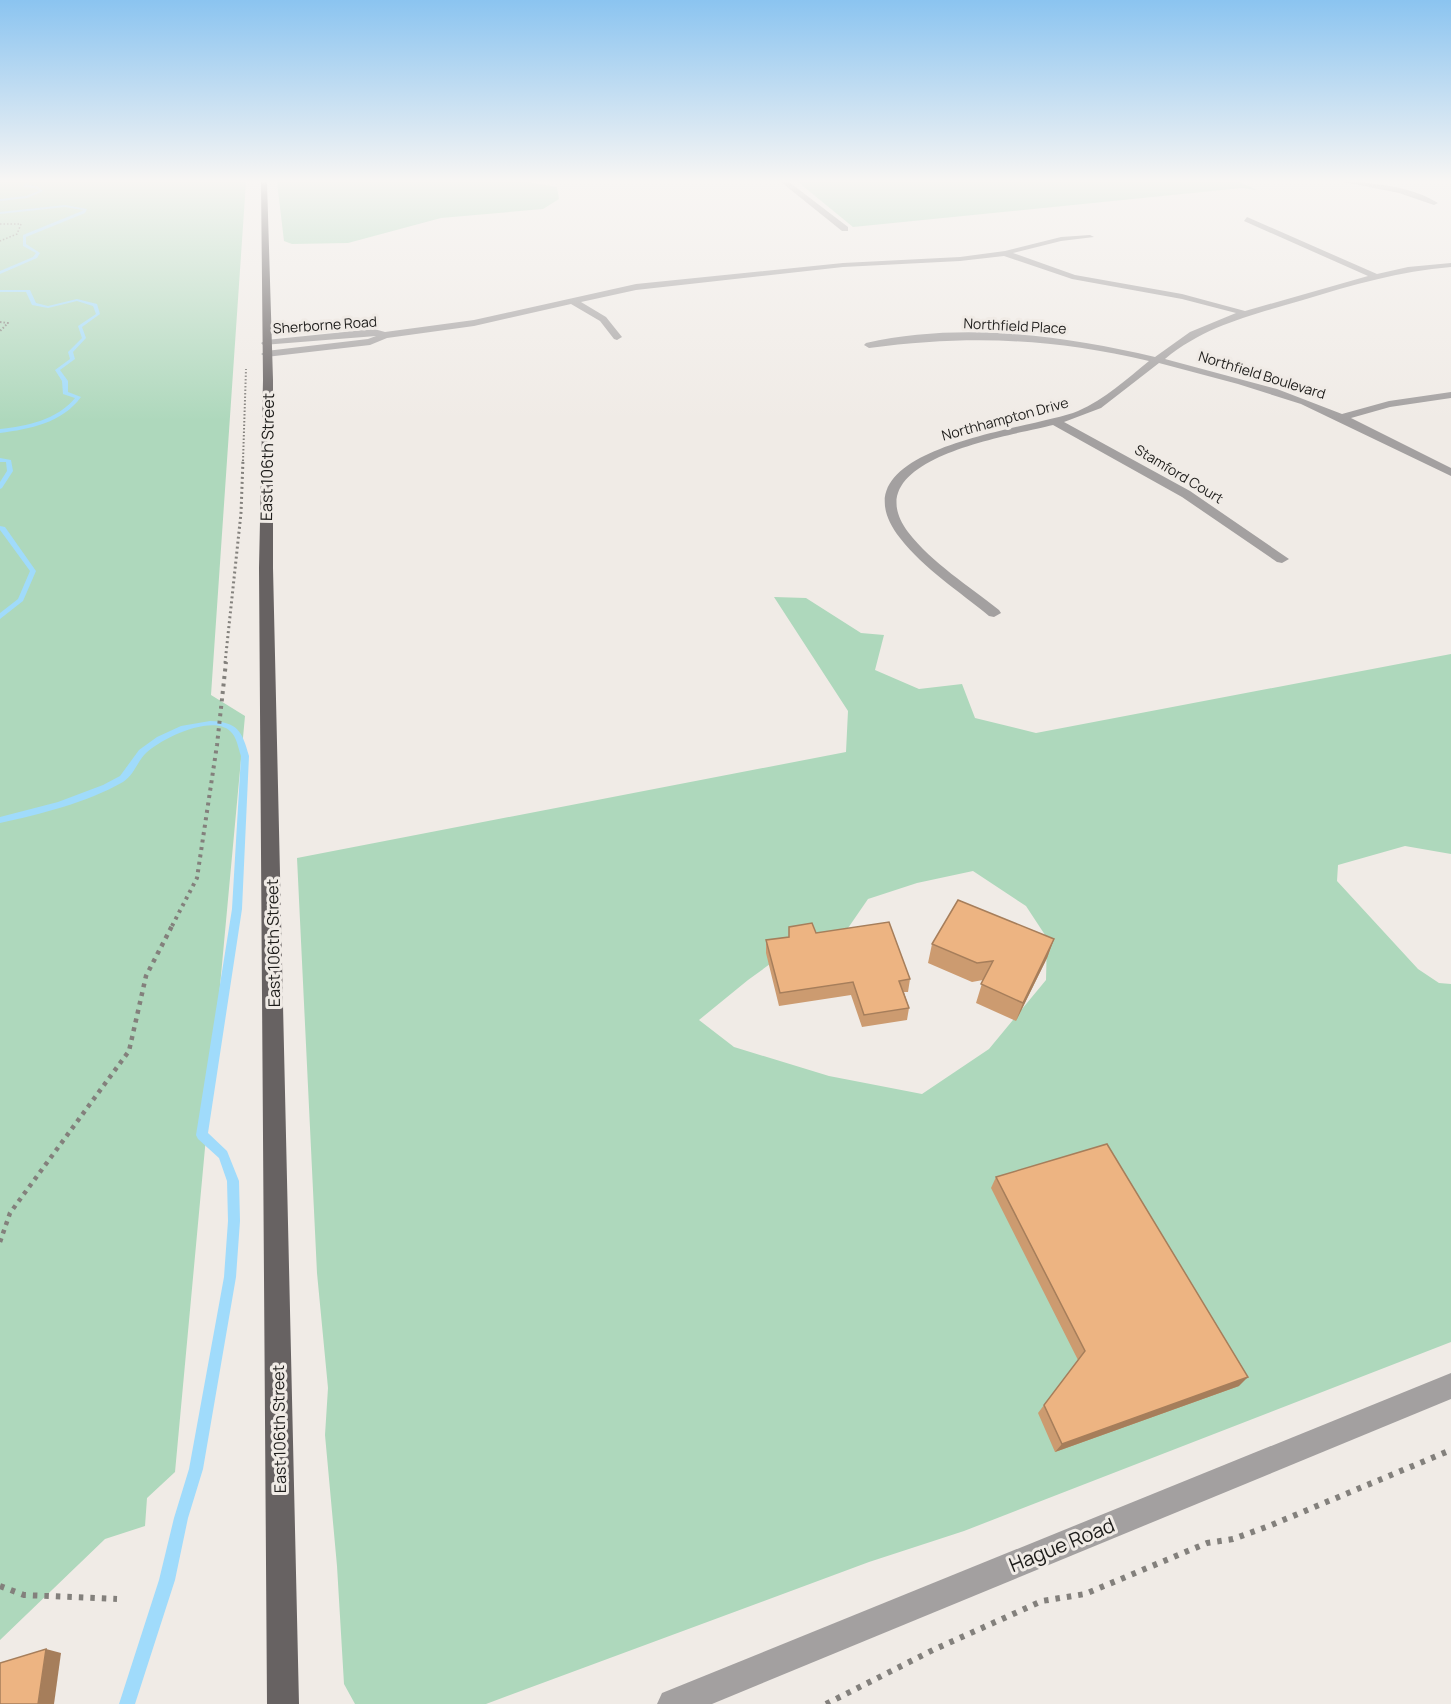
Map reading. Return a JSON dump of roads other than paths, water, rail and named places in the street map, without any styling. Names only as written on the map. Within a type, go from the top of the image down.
[{"type":"main road","name":"East 106th Street","points":[[265,262],[268,380],[266,568],[283,1704]]},
{"type":"street","name":"Sherborne Road","points":[[266,349],[370,342],[386,335],[474,323],[636,287],[843,266],[918,262]]},
{"type":"street","points":[[1027,262],[1072,276],[1192,297],[1246,314]]},
{"type":"street","points":[[1342,262],[1375,276]]},
{"type":"street","name":"Northhampton Drive","points":[[994,613],[906,538],[893,515],[891,500],[893,489],[911,466],[934,454],[962,445],[1057,423],[1100,405],[1194,333],[1246,314],[1375,276],[1410,268],[1451,266]]},
{"type":"street","points":[[571,300],[603,319],[609,324],[616,337]]},
{"type":"street","name":"Northfield Place","points":[[869,345],[952,337],[1018,337],[1088,345],[1158,360]]},
{"type":"street","name":"Northfield Boulevard","points":[[1158,360],[1262,387],[1342,417],[1451,472]]},
{"type":"street","points":[[1342,417],[1389,404],[1451,395]]},
{"type":"street","name":"Stamford Court","points":[[1057,423],[1186,494],[1282,560]]},
{"type":"street","name":"Hague Road","points":[[673,1704],[1451,1386]]},
{"type":"waterway","points":[[0,273],[27,262]]},
{"type":"waterway","points":[[0,291],[28,291],[34,304],[48,307],[77,300],[95,305],[98,314],[80,327],[84,338],[70,352],[73,359],[57,370],[65,381],[65,393],[78,397],[72,405],[64,412],[44,422],[0,431]]},
{"type":"waterway","points":[[0,460],[9,461],[10,471],[0,487]]},
{"type":"waterway","points":[[0,528],[3,528],[33,571],[21,600],[0,617]]},
{"type":"waterway","points":[[0,820],[61,804],[106,787],[126,775],[142,752],[160,739],[184,728],[210,723],[222,724],[231,727],[239,736],[245,756],[237,909],[202,1135],[223,1155],[233,1181],[234,1221],[230,1277],[196,1469],[181,1518],[167,1580],[127,1704]]}]
